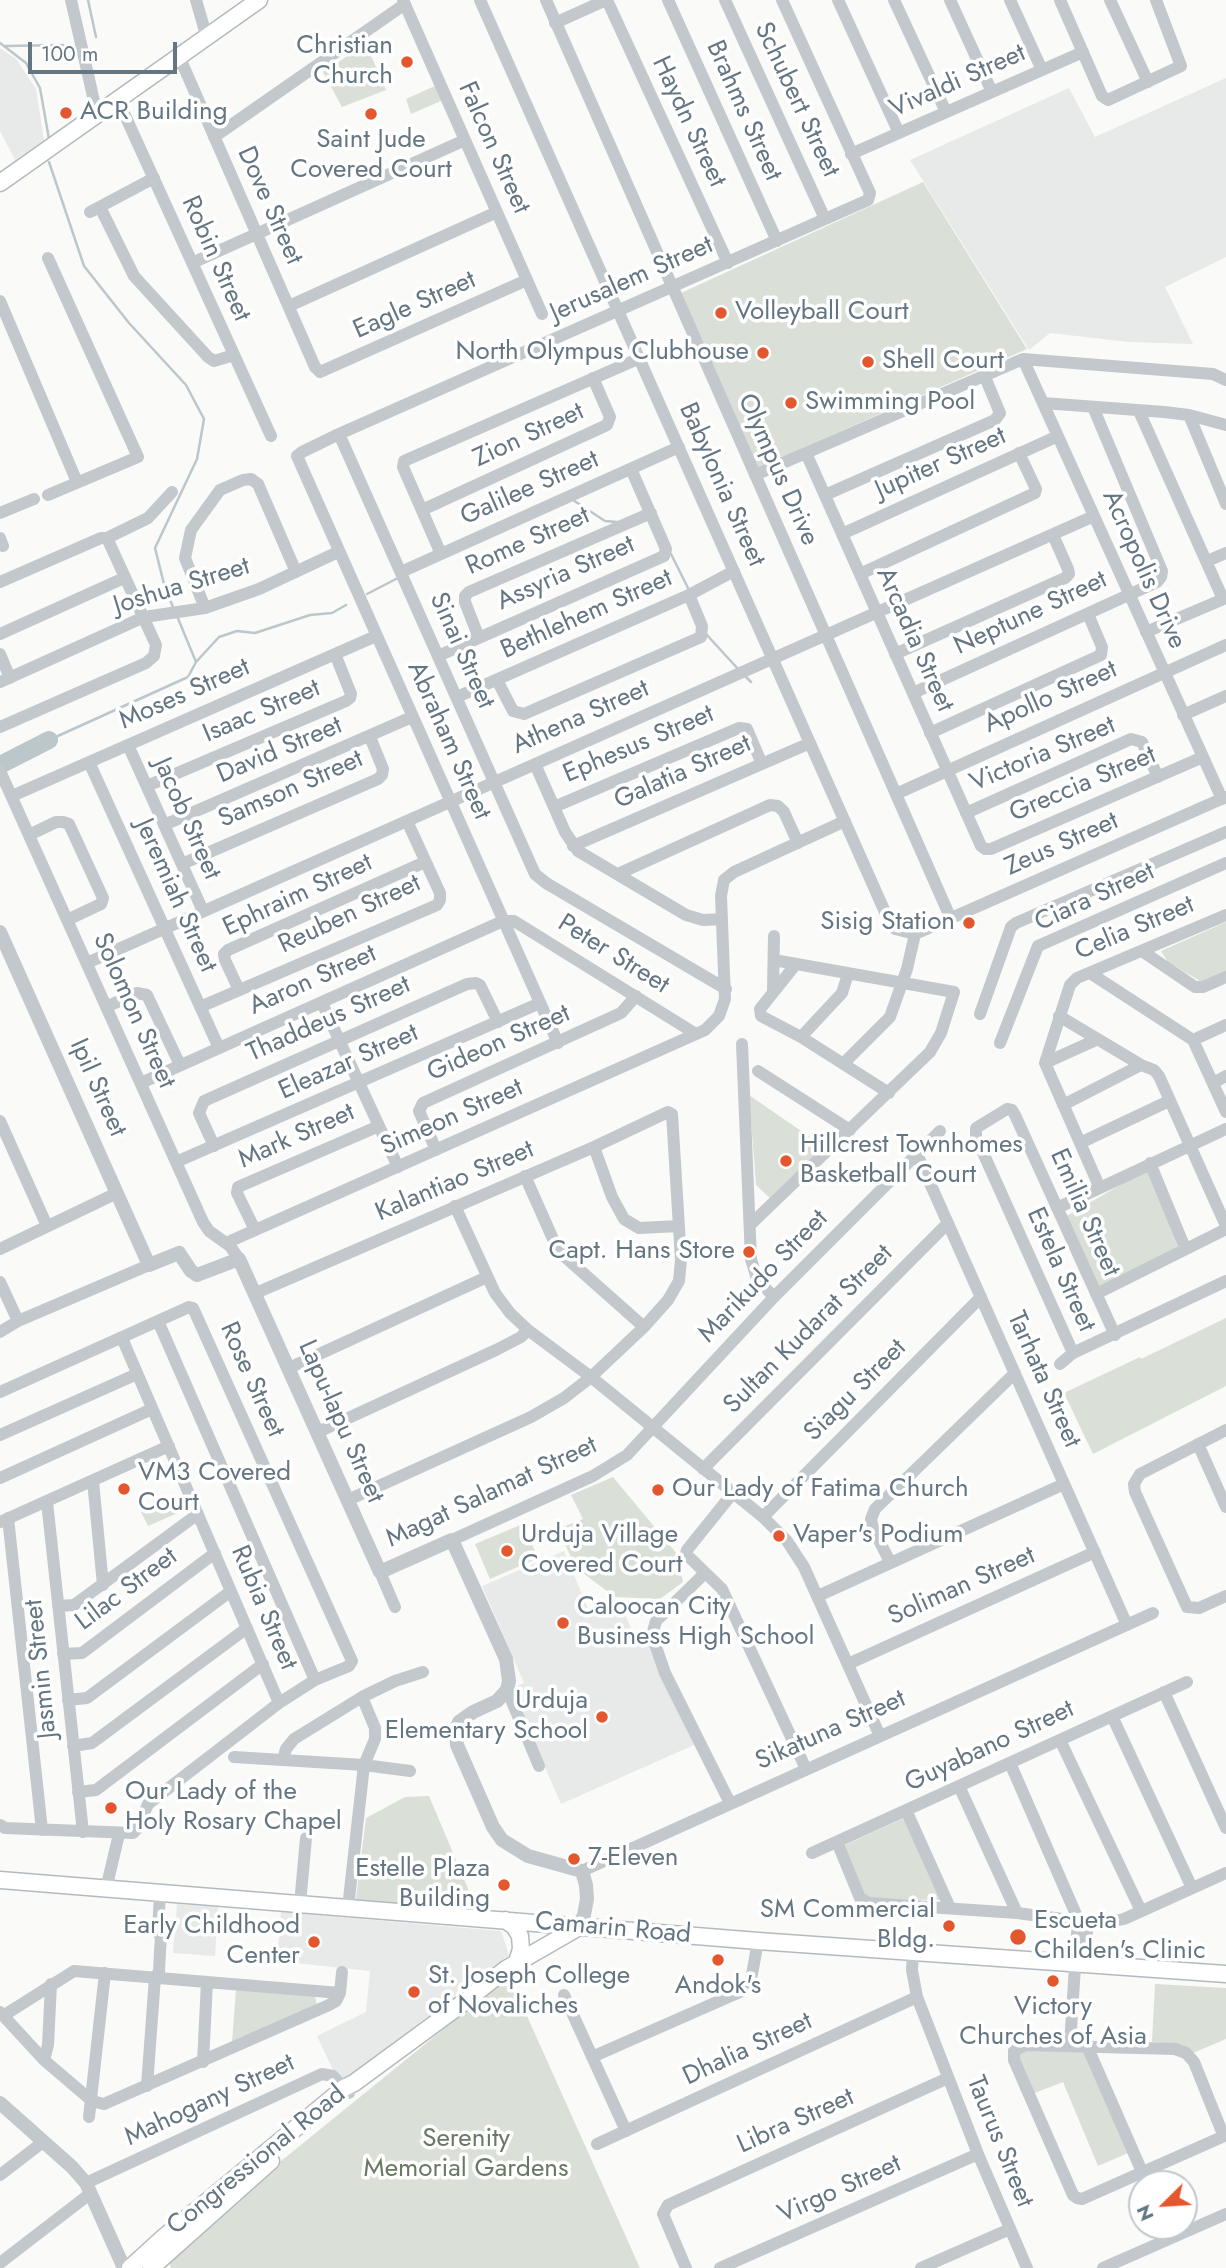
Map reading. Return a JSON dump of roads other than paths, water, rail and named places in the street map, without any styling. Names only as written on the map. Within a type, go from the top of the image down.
[{"type":"main road","points":[[0,183],[259,0]]},
{"type":"main road","name":"Camarin Road","points":[[0,1881],[758,1941],[1226,1974]]},
{"type":"main road","points":[[512,1920],[528,1938],[522,1959]]},
{"type":"main road","name":"Congressional Road","points":[[130,2268],[163,2237],[349,2088],[522,1959],[579,1927]]},
{"type":"main road","name":"Congressional Road","points":[[151,2268],[349,2088]]},
{"type":"street","points":[[72,0],[97,114]]},
{"type":"street","points":[[196,0],[207,38]]},
{"type":"street","name":"Babylonia Street","points":[[480,0],[891,925],[900,931],[915,934]]},
{"type":"street","name":"Olympus Drive","points":[[546,0],[951,919]]},
{"type":"street","points":[[555,23],[606,0]]},
{"type":"street","name":"Haydn Street","points":[[606,0],[728,263]]},
{"type":"street","name":"Brahms Street","points":[[668,0],[777,241]]},
{"type":"street","name":"Schubert Street","points":[[725,0],[825,219]]},
{"type":"street","points":[[782,0],[851,154]]},
{"type":"street","points":[[838,0],[899,133]]},
{"type":"street","points":[[894,0],[946,112]]},
{"type":"street","points":[[950,0],[992,92]]},
{"type":"street","points":[[1010,0],[1042,70]]},
{"type":"street","points":[[1060,0],[1106,100],[1181,66],[1156,0]]},
{"type":"street","points":[[1110,0],[1148,82]]},
{"type":"street","points":[[214,137],[404,2]]},
{"type":"street","name":"Falcon Street","points":[[404,2],[542,314]]},
{"type":"street","name":"Vivaldi Street","points":[[851,154],[1083,52]]},
{"type":"street","name":"Dove Street","points":[[179,56],[256,234],[320,372]]},
{"type":"street","name":"Robin Street","points":[[118,100],[271,436]]},
{"type":"street","points":[[192,263],[465,140]]},
{"type":"street","name":"Jerusalem Street","points":[[297,456],[339,434],[868,200],[851,154]]},
{"type":"street","points":[[154,178],[95,210],[134,276],[208,357],[214,360],[234,355]]},
{"type":"street","points":[[289,306],[497,212]]},
{"type":"street","points":[[48,258],[137,453],[136,459],[48,495]]},
{"type":"street","name":"Eagle Street","points":[[320,372],[527,280]]},
{"type":"street","points":[[0,301],[76,482]]},
{"type":"street","points":[[441,554],[403,467],[404,461],[640,358]]},
{"type":"street","points":[[755,475],[1023,359],[1213,374],[1226,380]]},
{"type":"street","name":"Acropolis Drive","points":[[1023,359],[1163,672],[1224,798]]},
{"type":"street","name":"Zion Street","points":[[422,510],[607,425],[610,417],[593,377]]},
{"type":"street","points":[[825,495],[995,420],[1000,413],[985,377]]},
{"type":"street","points":[[1043,403],[1189,415],[1226,425]]},
{"type":"street","name":"Neptune Street","points":[[913,693],[1157,582],[1162,571],[1093,407]]},
{"type":"street","points":[[1139,411],[1224,599],[1146,632]]},
{"type":"street","points":[[1189,415],[1226,504]]},
{"type":"street","name":"Sinai Street","points":[[339,434],[535,874],[726,989]]},
{"type":"street","name":"Jupiter Street","points":[[842,534],[1058,436]]},
{"type":"street","name":"Galilee Street","points":[[401,572],[679,447]]},
{"type":"street","name":"Arcadia Street","points":[[806,453],[981,846]]},
{"type":"street","points":[[860,574],[1035,494],[1036,489],[1019,453]]},
{"type":"street","name":"Abraham Street","points":[[297,456],[558,1043]]},
{"type":"street","name":"Assyria Street","points":[[438,656],[664,556],[666,549],[631,468]]},
{"type":"street","points":[[205,608],[186,558],[191,530],[220,490],[243,480],[251,479],[258,484],[296,572]]},
{"type":"street","points":[[0,582],[148,518],[172,492]]},
{"type":"street","points":[[0,513],[34,499]]},
{"type":"street","name":"Rome Street","points":[[479,638],[465,602],[468,592],[651,513]]},
{"type":"street","name":"Athena Street","points":[[87,963],[1094,516]]},
{"type":"street","points":[[895,654],[1066,578],[1068,569],[1053,535]]},
{"type":"street","points":[[0,727],[146,663],[155,656],[156,645],[107,538]]},
{"type":"street","name":"Joshua Street","points":[[5,680],[144,617],[205,608],[259,589],[338,552]]},
{"type":"street","points":[[1207,561],[1226,553]]},
{"type":"street","name":"Bethlehem Street","points":[[457,697],[689,595],[734,571]]},
{"type":"street","points":[[0,634],[124,578]]},
{"type":"street","points":[[497,680],[513,711],[524,715],[688,643],[701,637],[703,632],[689,595]]},
{"type":"street","points":[[930,733],[1101,655],[1102,646],[1088,614]]},
{"type":"street","name":"Moses Street","points":[[12,796],[376,636]]},
{"type":"street","name":"Apollo Street","points":[[896,794],[1226,645]]},
{"type":"street","points":[[0,654],[5,680]]},
{"type":"street","name":"Isaac Street","points":[[147,786],[346,701],[351,694],[335,654]]},
{"type":"street","points":[[1183,715],[1225,699]]},
{"type":"street","name":"David Street","points":[[164,825],[412,717]]},
{"type":"street","name":"Ephesus Street","points":[[554,807],[739,727],[747,729],[762,764]]},
{"type":"street","name":"Samson Street","points":[[182,864],[378,779],[383,775],[383,769],[370,737]]},
{"type":"street","name":"Victoria Street","points":[[966,813],[1131,739],[1142,742],[1158,777]]},
{"type":"street","name":"Galatia Street","points":[[573,846],[810,743]]},
{"type":"street","name":"Jacob Street","points":[[128,745],[203,911]]},
{"type":"street","name":"Greccia Street","points":[[981,846],[991,849],[1203,757]]},
{"type":"street","name":"Jeremiah Street","points":[[89,762],[219,1048]]},
{"type":"street","points":[[535,764],[573,846],[686,915],[703,920],[722,919]]},
{"type":"street","name":"Solomon Street","points":[[0,771],[206,1227],[226,1243],[239,1259]]},
{"type":"street","name":"Zeus Street","points":[[915,934],[1224,798]]},
{"type":"street","points":[[618,874],[770,805],[778,806],[784,812],[798,842]]},
{"type":"street","name":"Reuben Street","points":[[200,1007],[437,905],[440,893],[407,821]]},
{"type":"street","points":[[726,989],[722,888],[729,875],[845,821]]},
{"type":"street","points":[[29,835],[56,822],[69,824],[103,898],[101,904],[67,920]]},
{"type":"street","points":[[980,1014],[1012,927],[1016,923],[1226,832]]},
{"type":"street","name":"Ephraim Street","points":[[239,990],[225,960],[224,954],[228,950],[425,862]]},
{"type":"street","name":"Ciara Street","points":[[1000,1043],[1038,946],[1226,863]]},
{"type":"street","name":"Celia Street","points":[[1045,1063],[1072,982],[1226,915]]},
{"type":"street","name":"Peter Street","points":[[503,921],[514,921],[696,1034]]},
{"type":"street","name":"Aaron Street","points":[[141,1083],[503,921]]},
{"type":"street","name":"Ipil Street","points":[[0,932],[149,1265]]},
{"type":"street","points":[[844,1063],[890,1017],[915,934]]},
{"type":"street","points":[[773,990],[774,936]]},
{"type":"street","points":[[1142,951],[1195,987],[1203,987],[1226,977]]},
{"type":"street","points":[[750,1225],[889,1093],[935,1044],[954,992],[774,960]]},
{"type":"street","points":[[796,964],[760,1009],[761,1016],[801,1037],[889,1093]]},
{"type":"street","points":[[1090,973],[1193,1040],[1226,1112]]},
{"type":"street","points":[[801,1037],[842,993],[848,974]]},
{"type":"street","name":"Thaddeus Street","points":[[214,1146],[200,1113],[204,1101],[472,982],[476,982],[483,989],[498,1022]]},
{"type":"street","name":"Simeon Street","points":[[226,1243],[696,1034],[719,1016],[726,989]]},
{"type":"street","points":[[106,1007],[137,993],[147,995],[180,1065]]},
{"type":"street","name":"Gideon Street","points":[[436,1150],[419,1111],[423,1103],[621,1013],[635,996]]},
{"type":"street","points":[[322,1003],[397,1167]]},
{"type":"street","name":"Eleazar Street","points":[[176,1162],[540,1003]]},
{"type":"street","points":[[1059,1016],[1154,1070],[1159,1076],[1226,1227],[1096,1294]]},
{"type":"street","points":[[1193,1040],[1226,1025]]},
{"type":"street","points":[[1098,1039],[1045,1063],[1099,1186]]},
{"type":"street","points":[[742,1044],[754,1271],[762,1285],[774,1297]]},
{"type":"street","points":[[1063,1105],[1141,1065]]},
{"type":"street","points":[[758,1071],[850,1130]]},
{"type":"street","points":[[1213,1083],[1226,1076]]},
{"type":"street","points":[[1080,1143],[1169,1101]]},
{"type":"street","name":"Estela Street","points":[[1012,1110],[1007,1109],[976,1128],[976,1137],[1073,1353]]},
{"type":"street","name":"Emilia Street","points":[[1012,1110],[1115,1335]]},
{"type":"street","name":"Kalantiao Street","points":[[256,1293],[594,1147],[668,1112],[674,1119],[680,1226]]},
{"type":"street","points":[[0,1121],[47,1226]]},
{"type":"street","name":"Mark Street","points":[[255,1230],[237,1193],[239,1187],[379,1126]]},
{"type":"street","points":[[1057,1208],[1099,1186],[1226,1129]]},
{"type":"street","name":"Marikudo Street","points":[[652,1427],[774,1297],[940,1131]]},
{"type":"street","points":[[348,1500],[531,1417],[564,1398],[591,1377],[644,1327],[668,1300],[678,1281],[681,1260],[680,1226],[639,1228],[624,1219],[612,1197],[594,1147]]},
{"type":"street","name":"Tarhata Street","points":[[917,1154],[1127,1625]]},
{"type":"street","points":[[1150,1163],[1185,1248]]},
{"type":"street","points":[[525,1176],[557,1248],[644,1327]]},
{"type":"street","points":[[0,1249],[117,1193]]},
{"type":"street","points":[[455,1206],[502,1304],[528,1330],[591,1377],[763,1517],[787,1541],[818,1596],[880,1736]]},
{"type":"street","name":"Sultan Kudarat Street","points":[[703,1469],[948,1223]]},
{"type":"street","points":[[0,1332],[18,1321],[179,1253],[191,1271],[197,1275],[239,1259]]},
{"type":"street","name":"Lapu-lapu Street","points":[[239,1259],[395,1606]]},
{"type":"street","points":[[289,1368],[487,1277]]},
{"type":"street","points":[[1060,1364],[1073,1353],[1226,1281]]},
{"type":"street","points":[[0,1282],[18,1321]]},
{"type":"street","name":"Siagu Street","points":[[763,1517],[981,1297]]},
{"type":"street","name":"Rose Street","points":[[158,1321],[193,1307],[352,1661],[352,1664],[315,1680]]},
{"type":"street","points":[[0,1392],[158,1321],[315,1680],[279,1703],[148,1804],[136,1831],[119,1834],[1,1826]]},
{"type":"street","points":[[318,1432],[496,1350],[521,1337],[528,1330]]},
{"type":"street","name":"Rubia Street","points":[[122,1338],[279,1703]]},
{"type":"street","points":[[890,1562],[873,1528],[871,1518],[875,1509],[1015,1373]]},
{"type":"street","points":[[0,1435],[137,1374]]},
{"type":"street","points":[[0,1478],[152,1409]]},
{"type":"street","name":"Magat Salamat Street","points":[[380,1572],[605,1470],[635,1447],[652,1427]]},
{"type":"street","points":[[1226,1430],[1140,1474],[1135,1480],[1135,1492],[1187,1607],[1199,1608],[1226,1596]]},
{"type":"street","points":[[1198,1444],[1226,1507]]},
{"type":"street","points":[[42,1830],[4,1520],[169,1446]]},
{"type":"street","points":[[93,1481],[103,1585]]},
{"type":"street","points":[[818,1596],[1064,1484]]},
{"type":"street","points":[[732,1494],[687,1550],[688,1557],[722,1589],[806,1769]]},
{"type":"street","name":"Jasmin Street","points":[[47,1502],[83,1832]]},
{"type":"street","points":[[58,1606],[74,1605],[198,1514]]},
{"type":"street","points":[[452,1540],[506,1659],[509,1681],[507,1690],[497,1700],[459,1722],[456,1729],[457,1745],[493,1827],[502,1840],[528,1856],[582,1871],[587,1899],[579,1927]]},
{"type":"street","name":"Soliman Street","points":[[848,1664],[1095,1552]]},
{"type":"street","name":"Lilac Street","points":[[63,1654],[82,1653],[215,1553]]},
{"type":"street","points":[[705,1573],[656,1621],[652,1635],[665,1673],[730,1803]]},
{"type":"street","points":[[68,1700],[87,1698],[231,1591]]},
{"type":"street","name":"Sikatuna Street","points":[[582,1871],[1153,1613]]},
{"type":"street","points":[[73,1746],[92,1744],[247,1628]]},
{"type":"street","points":[[78,1792],[96,1790],[263,1664]]},
{"type":"street","points":[[283,1759],[293,1739],[362,1697],[395,1681],[423,1672]]},
{"type":"street","name":"Guyabano Street","points":[[812,1853],[1187,1682]]},
{"type":"street","points":[[507,1690],[539,1766]]},
{"type":"street","points":[[1164,1692],[1226,1828]]},
{"type":"street","points":[[348,1908],[364,1765],[375,1739],[374,1728],[362,1697]]},
{"type":"street","points":[[1112,1716],[1192,1888]]},
{"type":"street","points":[[1060,1740],[1141,1911]]},
{"type":"street","points":[[234,1757],[410,1770]]},
{"type":"street","points":[[1010,1763],[1083,1921],[1074,1952],[1077,1964],[1070,2045]]},
{"type":"street","points":[[960,1786],[1017,1913]]},
{"type":"street","points":[[906,1810],[950,1908]]},
{"type":"street","points":[[105,1889],[119,1834]]},
{"type":"street","points":[[300,1904],[306,1838]]},
{"type":"street","points":[[837,1842],[860,1898],[869,1903],[1017,1913],[1083,1921],[1111,1923],[1226,1873]]},
{"type":"street","points":[[147,2086],[155,1977],[159,1972],[160,1893]]},
{"type":"street","points":[[592,2057],[737,1994],[751,1980],[758,1941]]},
{"type":"street","name":"Taurus Street","points":[[914,1952],[912,1970],[917,1997],[978,2154],[1027,2268]]},
{"type":"street","points":[[340,1993],[74,1971],[1,2014],[44,2060],[92,2101],[104,2104],[329,2006],[340,1993],[342,1972]]},
{"type":"street","points":[[89,2117],[105,1973]]},
{"type":"street","points":[[203,2062],[207,1982]]},
{"type":"street","points":[[44,2060],[48,2045],[51,1984]]},
{"type":"street","points":[[564,1995],[626,2131]]},
{"type":"street","name":"Dhalia Street","points":[[597,2144],[917,1997]]},
{"type":"street","points":[[1128,2180],[1082,2199],[1073,2195],[1013,2056],[1020,2045],[1181,2050],[1194,2062],[1222,2137],[1152,2170]]},
{"type":"street","points":[[1087,2046],[1141,2170]]},
{"type":"street","name":"Mahogany Street","points":[[0,2263],[89,2188],[322,2074],[333,2076],[349,2088]]},
{"type":"street","name":"Libra Street","points":[[686,2268],[663,2214],[668,2205],[948,2078]]},
{"type":"street","points":[[0,2103],[72,2167],[89,2188],[124,2268]]},
{"type":"street","points":[[0,2175],[43,2142]]},
{"type":"street","name":"Virgo Street","points":[[720,2268],[978,2154]]},
{"type":"street","points":[[1103,2268],[1226,2214]]},
{"type":"street","points":[[921,2268],[1010,2229]]},
{"type":"waterway","points":[[88,0],[96,37]]},
{"type":"waterway","points":[[0,43],[26,63],[40,88],[49,139]]},
{"type":"waterway","points":[[6,46],[63,45]]},
{"type":"waterway","points":[[49,162],[84,266],[129,323],[186,385],[204,419],[197,459],[155,548],[165,588],[173,607]]},
{"type":"waterway","points":[[573,500],[605,521],[617,522]]},
{"type":"waterway","points":[[671,554],[690,592]]},
{"type":"waterway","points":[[367,594],[398,578]]},
{"type":"waterway","points":[[49,740],[188,677],[196,662],[219,637],[237,631],[255,633],[310,615],[332,613],[346,605]]},
{"type":"waterway","points":[[177,616],[196,662]]},
{"type":"waterway","points":[[706,634],[739,670]]},
{"type":"waterway","points":[[744,675],[751,682]]},
{"type":"waterway","points":[[0,765],[49,740]]},
{"type":"place","name":"Christian Church","points":[[407,62]]},
{"type":"place","name":"ACR Building","points":[[66,113]]},
{"type":"place","name":"Saint Jude Covered Court","points":[[371,114]]},
{"type":"place","name":"Volleyball Court","points":[[721,313]]},
{"type":"place","name":"North Olympus Clubhouse","points":[[763,353]]},
{"type":"place","name":"Shell Court","points":[[868,362]]},
{"type":"place","name":"Swimming Pool","points":[[791,403]]},
{"type":"place","name":"Sisig Station","points":[[969,923]]},
{"type":"place","name":"Hillcrest Townhomes Basketball Court","points":[[786,1161]]},
{"type":"place","name":"Capt. Hans Store","points":[[749,1252]]},
{"type":"place","name":"VM3 Covered Court","points":[[124,1489]]},
{"type":"place","name":"Our Lady of Fatima Church","points":[[658,1490]]},
{"type":"place","name":"Vaper's Podium","points":[[779,1536]]},
{"type":"place","name":"Urduja Village Covered Court","points":[[507,1551]]},
{"type":"place","name":"Caloocan City Business High School","points":[[563,1623]]},
{"type":"place","name":"Urduja Elementary School","points":[[602,1717]]},
{"type":"place","name":"Our Lady of the Holy Rosary Chapel","points":[[111,1808]]},
{"type":"place","name":"7-Eleven","points":[[574,1859]]},
{"type":"place","name":"Estelle Plaza Building","points":[[504,1885]]},
{"type":"place","name":"SM Commercial Bldg.","points":[[949,1926]]},
{"type":"place","name":"Escueta Childen's Clinic","points":[[1018,1937]]},
{"type":"place","name":"Early Childhood Center","points":[[314,1942]]},
{"type":"place","name":"Andok's","points":[[718,1960]]},
{"type":"place","name":"Victory Churches of Asia","points":[[1053,1981]]},
{"type":"place","name":"St. Joseph College of Novaliches","points":[[414,1992]]},
{"type":"park label","name":"Serenity Memorial Gardens","points":[[466,2155]]}]
